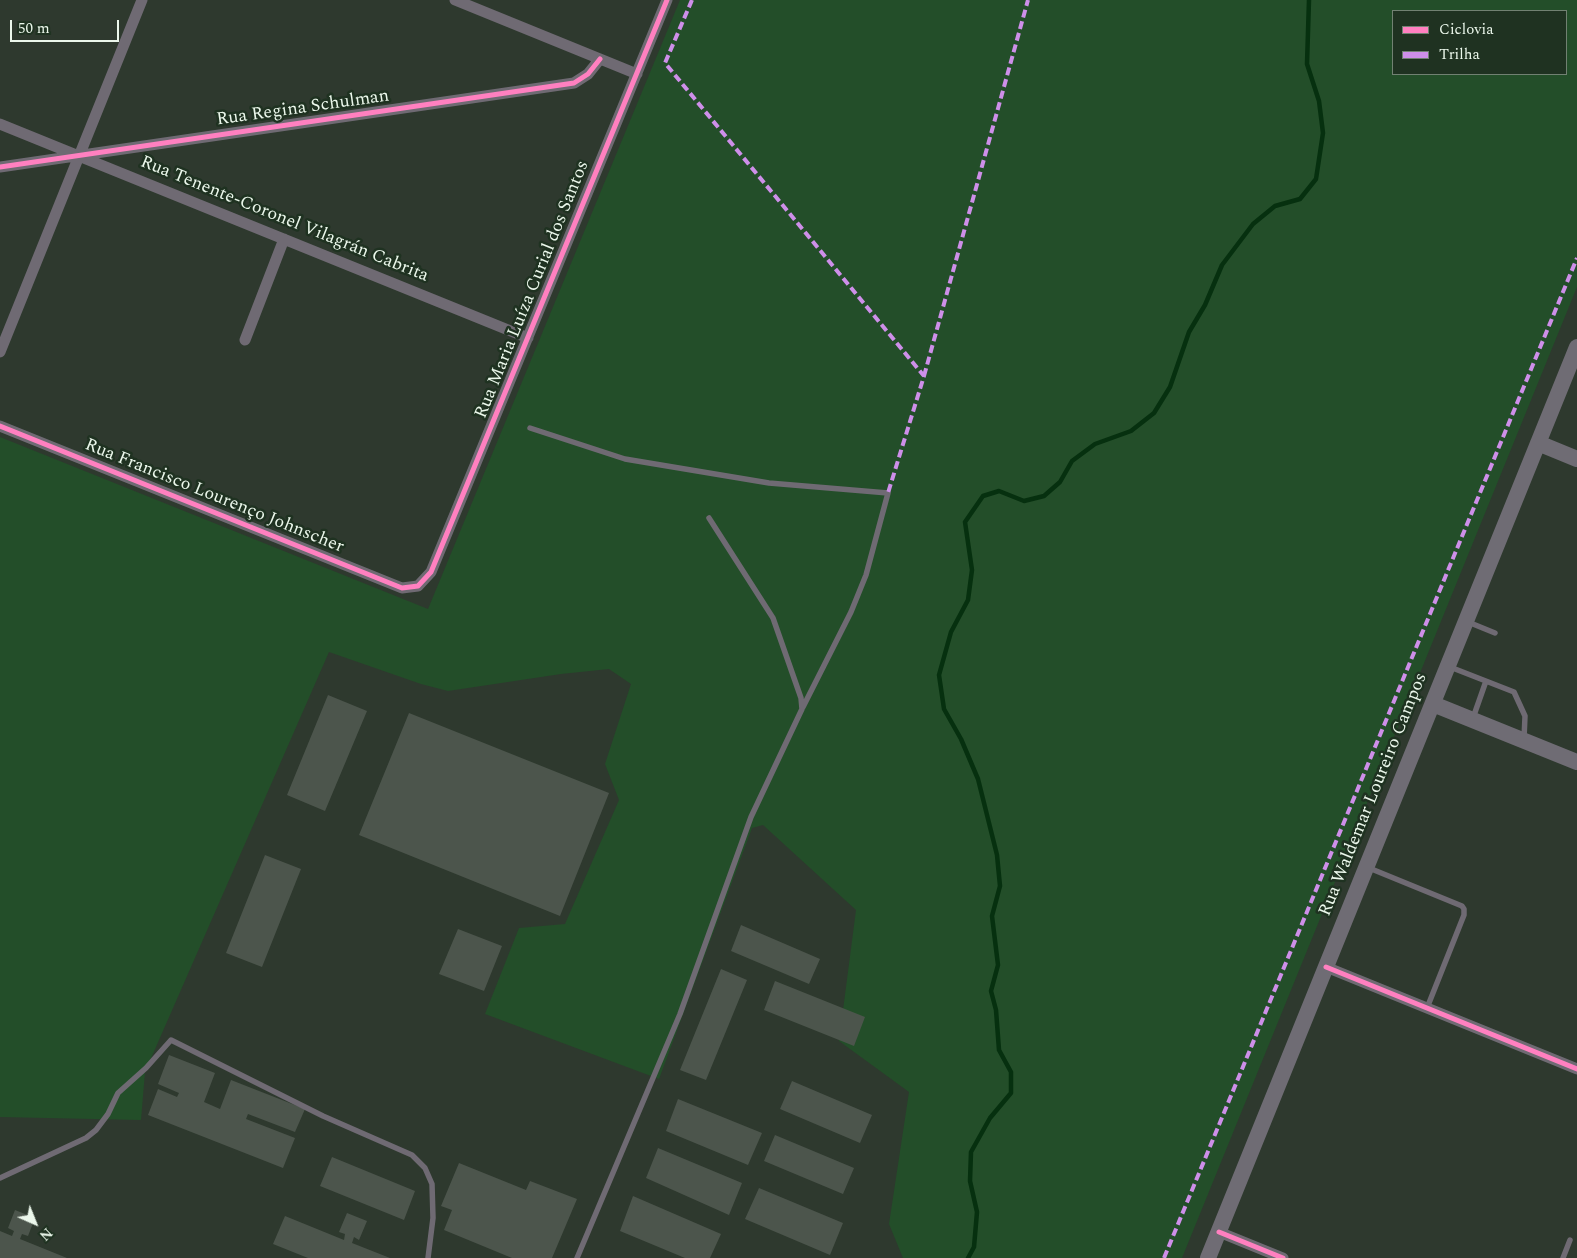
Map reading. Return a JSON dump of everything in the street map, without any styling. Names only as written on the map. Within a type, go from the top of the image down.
[{"type":"main road","name":"Rua Waldemar Loureiro Campos","points":[[1208,1258],[1577,347]]},
{"type":"main road","points":[[1538,443],[1577,459]]},
{"type":"main road","points":[[1433,704],[1577,762]]},
{"type":"street","points":[[0,352],[142,0]]},
{"type":"street","points":[[455,0],[637,74]]},
{"type":"street","name":"Rua Maria Luíza Curial dos Santos","points":[[418,586],[431,572],[667,0]]},
{"type":"street","name":"Rua Regina Schulman","points":[[0,168],[574,83],[588,74],[600,59]]},
{"type":"street","name":"Rua Tenente-Coronel Vilagrán Cabrita","points":[[0,124],[528,338]]},
{"type":"street","points":[[245,340],[284,239]]},
{"type":"street","name":"Rua Francisco Lourenço Johnscher","points":[[0,426],[402,588],[418,586]]},
{"type":"street","points":[[1326,967],[1577,1068]]},
{"type":"street","points":[[1219,1232],[1283,1258]]},
{"type":"lane","points":[[530,428],[625,459],[769,483],[888,493],[866,576],[851,612],[802,709],[751,817],[680,1014],[577,1258]]},
{"type":"lane","points":[[709,518],[773,618],[801,698],[802,709]]},
{"type":"lane","points":[[1466,621],[1495,633]]},
{"type":"lane","points":[[1448,667],[1514,692],[1525,716],[1523,740]]},
{"type":"lane","points":[[1493,683],[1496,676]]},
{"type":"lane","points":[[1472,720],[1486,681]]},
{"type":"lane","points":[[1367,867],[1462,906],[1464,910],[1464,915],[1427,1008]]},
{"type":"lane","points":[[0,1178],[68,1147],[96,1130],[108,1114],[118,1093],[146,1068],[171,1040],[323,1116],[412,1155],[425,1168],[432,1184],[433,1218],[428,1258]]},
{"type":"lane","points":[[1563,1258],[1570,1240]]},
{"type":"green space","points":[[680,0],[1577,0],[1577,287],[1182,1258],[903,1258],[889,1224],[909,1092],[839,1041],[856,910],[763,825],[752,828],[659,1079],[485,1014],[519,928],[565,924],[619,800],[605,764],[631,684],[609,669],[561,674],[448,691],[421,684],[329,652],[145,1072],[141,1120],[0,1117],[0,437],[428,609]]},
{"type":"building","points":[[328,695],[367,711],[325,811],[287,795]]},
{"type":"building","points":[[409,713],[609,793],[560,916],[359,835]]},
{"type":"building","points":[[265,855],[301,869],[262,967],[226,953]]},
{"type":"building","points":[[741,925],[820,959],[809,984],[731,951]]},
{"type":"building","points":[[458,929],[502,946],[484,991],[439,974]]},
{"type":"building","points":[[721,969],[747,980],[706,1080],[680,1070]]},
{"type":"building","points":[[775,981],[865,1017],[854,1046],[764,1010]]},
{"type":"building","points":[[169,1055],[215,1073],[204,1102],[220,1109],[231,1080],[305,1109],[295,1132],[248,1114],[246,1119],[295,1138],[283,1168],[148,1115],[158,1089],[177,1097],[179,1093],[158,1084]]},
{"type":"building","points":[[792,1081],[872,1115],[860,1143],[780,1109]]},
{"type":"building","points":[[678,1099],[762,1133],[748,1165],[666,1131]]},
{"type":"building","points":[[775,1135],[854,1168],[843,1194],[764,1161]]},
{"type":"building","points":[[658,1148],[742,1183],[729,1215],[646,1178]]},
{"type":"building","points":[[332,1157],[415,1191],[404,1220],[320,1186]]},
{"type":"building","points":[[459,1163],[526,1190],[530,1181],[577,1199],[552,1258],[512,1258],[444,1230],[452,1210],[441,1206]]},
{"type":"building","points":[[759,1188],[843,1223],[830,1255],[745,1219]]},
{"type":"building","points":[[633,1196],[721,1234],[710,1258],[685,1258],[620,1231]]},
{"type":"building","points":[[15,1210],[35,1218],[28,1236],[22,1234],[20,1239],[67,1258],[0,1258],[0,1231],[12,1236],[14,1231],[8,1228]]},
{"type":"building","points":[[347,1213],[367,1221],[359,1240],[354,1237],[352,1243],[390,1258],[308,1258],[273,1244],[285,1216],[344,1240],[345,1234],[339,1232]]},
{"type":"waterway","points":[[968,1258],[974,1247],[977,1212],[970,1181],[971,1152],[990,1118],[1011,1093],[1011,1072],[999,1050],[996,1010],[991,991],[998,965],[992,916],[1000,886],[997,855],[978,779],[961,739],[944,709],[939,675],[951,632],[968,600],[972,570],[965,522],[983,496],[999,491],[1024,501],[1044,496],[1060,482],[1072,461],[1095,444],[1131,431],[1154,413],[1170,387],[1189,332],[1205,305],[1222,265],[1253,224],[1275,206],[1300,199],[1316,179],[1323,133],[1319,101],[1307,64],[1309,0]]},
{"type":"marked path","points":[[692,0],[665,63],[924,376],[888,493]]},
{"type":"marked path","points":[[924,376],[1028,0]]},
{"type":"marked path","points":[[1164,1258],[1577,258]]},
{"type":"cycle path","points":[[0,426],[402,588],[418,586],[431,572],[667,0]]},
{"type":"cycle path","points":[[0,167],[574,83],[588,74],[600,59]]},
{"type":"cycle path","points":[[1326,967],[1577,1069]]},
{"type":"cycle path","points":[[1219,1232],[1283,1258]]}]
